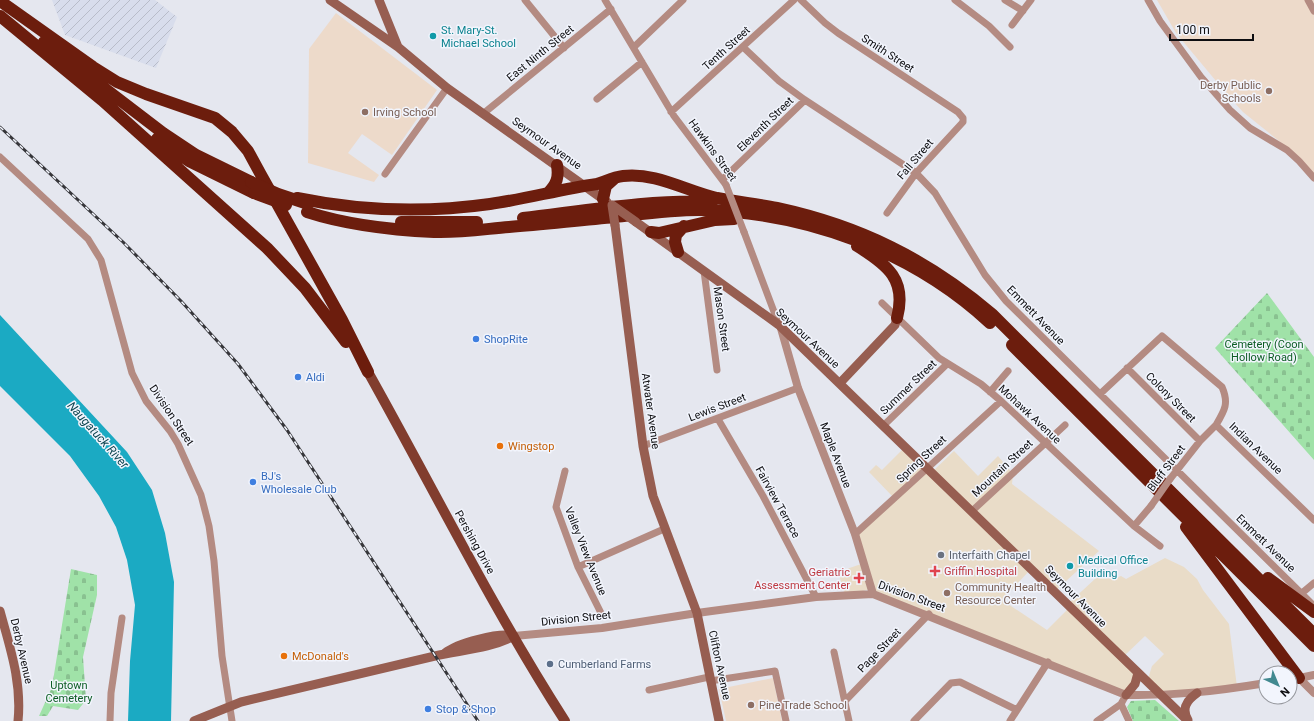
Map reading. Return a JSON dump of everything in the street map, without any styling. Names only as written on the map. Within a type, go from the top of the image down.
[{"type":"highway","points":[[0,1],[117,82],[146,94],[215,118],[232,132],[248,151],[342,320],[368,372]]},
{"type":"highway","points":[[0,5],[47,49],[69,73],[193,180],[272,254],[305,288],[368,372]]},
{"type":"highway","points":[[0,16],[47,49],[64,57],[163,134],[252,188],[278,194],[363,224],[435,232],[698,210],[786,219],[834,232],[875,248],[934,280],[973,309],[999,332],[1314,646]]},
{"type":"highway","points":[[102,100],[189,161],[252,188],[308,205],[358,217],[396,222],[484,222],[693,201],[776,208]]},
{"type":"highway","points":[[548,193],[557,182],[557,165]]},
{"type":"highway","points":[[308,205],[388,210],[442,209],[490,204],[585,185],[597,184],[618,177],[648,177],[717,198],[776,208],[822,219],[883,242],[918,260],[951,281],[992,314],[1314,634]]},
{"type":"highway","points":[[608,202],[606,186],[618,177]]},
{"type":"highway","points":[[651,232],[659,233],[684,226],[732,218],[786,219]]},
{"type":"highway","points":[[678,252],[675,242],[676,235],[684,226]]},
{"type":"highway","points":[[834,232],[869,254],[892,276],[897,283],[901,296],[897,318]]},
{"type":"highway","points":[[1144,477],[1184,525],[1285,665]]},
{"type":"highway","points":[[1182,503],[1221,534],[1266,576],[1314,612]]},
{"type":"main road","name":"Seymour Avenue","points":[[330,0],[398,47],[447,88],[779,324],[1188,721]]},
{"type":"main road","points":[[379,0],[398,47]]},
{"type":"main road","name":"Atwater Avenue","points":[[608,202],[615,225],[643,446],[653,496],[664,529],[697,613]]},
{"type":"main road","points":[[840,384],[895,325],[897,318]]},
{"type":"main road","name":"Pershing Drive","points":[[368,372],[514,636],[565,721]]},
{"type":"main road","name":"Derby Avenue","points":[[0,611],[18,678],[20,694],[18,721]]},
{"type":"main road","name":"Clifton Avenue","points":[[697,613],[719,721]]},
{"type":"main road","name":"Division Street","points":[[194,721],[230,705],[444,654],[456,646],[498,635],[514,636]]},
{"type":"main road","points":[[1126,695],[1134,686],[1138,673]]},
{"type":"main road","points":[[1188,721],[1185,715],[1186,704],[1190,698],[1197,693]]},
{"type":"street","points":[[525,0],[564,48]]},
{"type":"street","name":"Hawkins Street","points":[[605,0],[671,112],[724,182],[779,324]]},
{"type":"street","points":[[634,47],[683,0]]},
{"type":"street","name":"Tenth Street","points":[[671,112],[794,0]]},
{"type":"street","name":"Smith Street","points":[[801,0],[838,33],[958,112],[963,118],[963,122]]},
{"type":"street","points":[[955,0],[989,26],[1010,46]]},
{"type":"street","points":[[1005,0],[1023,11]]},
{"type":"street","points":[[1012,25],[1031,0]]},
{"type":"street","points":[[1148,0],[1160,21],[1201,76],[1230,110],[1250,128],[1287,150],[1314,178]]},
{"type":"street","points":[[1308,0],[1314,11]]},
{"type":"street","name":"East Ninth Street","points":[[484,113],[611,9]]},
{"type":"street","name":"Emmett Avenue","points":[[743,47],[779,81],[805,100],[916,173],[935,194],[985,275],[1006,301],[1314,606]]},
{"type":"street","points":[[597,99],[642,62]]},
{"type":"street","points":[[385,174],[447,88]]},
{"type":"street","name":"Eleventh Street","points":[[724,182],[805,100]]},
{"type":"street","name":"Fall Street","points":[[887,212],[916,173],[963,122]]},
{"type":"street","name":"Division Street","points":[[0,157],[88,239],[93,246],[101,260],[132,373],[141,392],[170,431],[193,474],[201,495],[208,526],[230,705]]},
{"type":"street","name":"Mason Street","points":[[704,270],[717,370]]},
{"type":"street","name":"Mohawk Avenue","points":[[882,303],[947,364],[975,380],[1001,401],[1134,526],[1160,546]]},
{"type":"street","name":"Maple Avenue","points":[[779,324],[798,388],[855,534],[873,594]]},
{"type":"street","name":"Indian Avenue","points":[[1127,368],[1162,336],[1222,387],[1226,398],[1224,412],[1216,424],[1314,520]]},
{"type":"street","name":"Summer Street","points":[[883,426],[947,364]]},
{"type":"street","points":[[1100,394],[1127,368]]},
{"type":"street","name":"Colony Street","points":[[1127,368],[1200,441]]},
{"type":"street","points":[[990,392],[1008,371]]},
{"type":"street","name":"Lewis Street","points":[[643,446],[798,388]]},
{"type":"street","name":"Spring Street","points":[[855,534],[1001,401]]},
{"type":"street","name":"Fairview Terrace","points":[[718,419],[763,496],[816,597]]},
{"type":"street","name":"Bluff Street","points":[[1134,526],[1200,441],[1216,424]]},
{"type":"street","name":"Mountain Street","points":[[972,511],[1065,425]]},
{"type":"street","name":"Valley View Avenue","points":[[566,472],[556,507],[578,567],[602,615]]},
{"type":"street","points":[[578,567],[664,529]]},
{"type":"street","points":[[1302,593],[1314,583]]},
{"type":"street","name":"Division Street","points":[[514,636],[602,628],[697,613],[816,597],[873,594],[929,614],[1126,695],[1161,696],[1197,693],[1258,684]]},
{"type":"street","name":"Page Street","points":[[845,700],[929,614]]},
{"type":"street","points":[[110,721],[111,693],[122,618]]},
{"type":"street","points":[[834,652],[849,721]]},
{"type":"street","points":[[1010,721],[1048,662]]},
{"type":"street","points":[[649,690],[710,679],[776,671],[786,721]]},
{"type":"street","points":[[1298,678],[1314,675]]},
{"type":"street","points":[[914,721],[950,683],[955,681],[960,682],[1017,710]]},
{"type":"street","points":[[1298,681],[1314,693]]},
{"type":"street","points":[[1097,721],[1121,704],[1126,695]]},
{"type":"street","points":[[1121,704],[1129,721]]},
{"type":"street","points":[[230,705],[232,721]]},
{"type":"shaded area","points":[[52,0],[155,0],[177,17],[156,68],[65,35]]},
{"type":"shaded area","name":"Derby Public Schools","points":[[1157,0],[1314,0],[1314,175],[1289,149],[1243,112],[1231,99],[1176,33]]},
{"type":"shaded area","name":"Irving School","points":[[336,13],[437,90],[392,155],[362,134],[348,153],[379,175],[374,182],[308,163],[309,49]]},
{"type":"shaded area","name":"Griffin Hospital","points":[[905,447],[932,472],[954,451],[978,476],[998,456],[1013,474],[1012,484],[1099,551],[1054,592],[1031,569],[1002,600],[1047,630],[1066,611],[1070,602],[1096,578],[1115,578],[1121,576],[1126,579],[1165,558],[1184,567],[1197,579],[1203,590],[1229,624],[1237,687],[1164,696],[1147,682],[1152,666],[1164,654],[1145,636],[1122,658],[1138,673],[1126,695],[871,589],[845,595],[838,572],[864,563],[855,534],[894,498],[869,472],[876,465],[882,470]]},
{"type":"shaded area","name":"Pine Trade School","points":[[773,678],[782,721],[726,721],[719,689]]},
{"type":"green space","name":"Cemetery (Coon Hollow Road)","points":[[1267,293],[1314,357],[1314,460],[1215,348]]},
{"type":"green space","name":"Uptown Cemetery","points":[[71,569],[97,575],[97,595],[83,657],[86,700],[78,710],[53,706],[47,716],[39,716],[52,687]]},
{"type":"green space","points":[[1155,700],[1179,721],[1133,721],[1127,707],[1131,701]]},
{"type":"water","name":"Naugatuck River","points":[[0,315],[127,452],[152,490],[165,533],[174,582],[171,721],[128,721],[130,661],[135,605],[127,560],[116,527],[99,496],[70,456],[0,386]]},
{"type":"railway","points":[[0,127],[123,242],[181,301],[238,364],[287,430],[478,721]]},
{"type":"place","name":"St. Mary-St. Michael School","points":[[433,36]]},
{"type":"place","name":"Derby Public Schools","points":[[1269,91]]},
{"type":"place","name":"Irving School","points":[[365,112]]},
{"type":"place","name":"ShopRite","points":[[476,339]]},
{"type":"place","name":"Aldi","points":[[298,377]]},
{"type":"place","name":"Wingstop","points":[[500,446]]},
{"type":"place","name":"BJ's Wholesale Club","points":[[253,482]]},
{"type":"place","name":"Interfaith Chapel","points":[[941,555]]},
{"type":"place","name":"Medical Office Building","points":[[1070,566]]},
{"type":"place","name":"Griffin Hospital","points":[[935,571]]},
{"type":"place","name":"Geriatric Assessment Center","points":[[859,578]]},
{"type":"place","name":"Community Health Resource Center","points":[[947,593]]},
{"type":"place","name":"McDonald's","points":[[284,656]]},
{"type":"place","name":"Cumberland Farms","points":[[550,664]]},
{"type":"place","name":"Pine Trade School","points":[[751,705]]},
{"type":"place","name":"Stop & Shop","points":[[428,709]]}]
